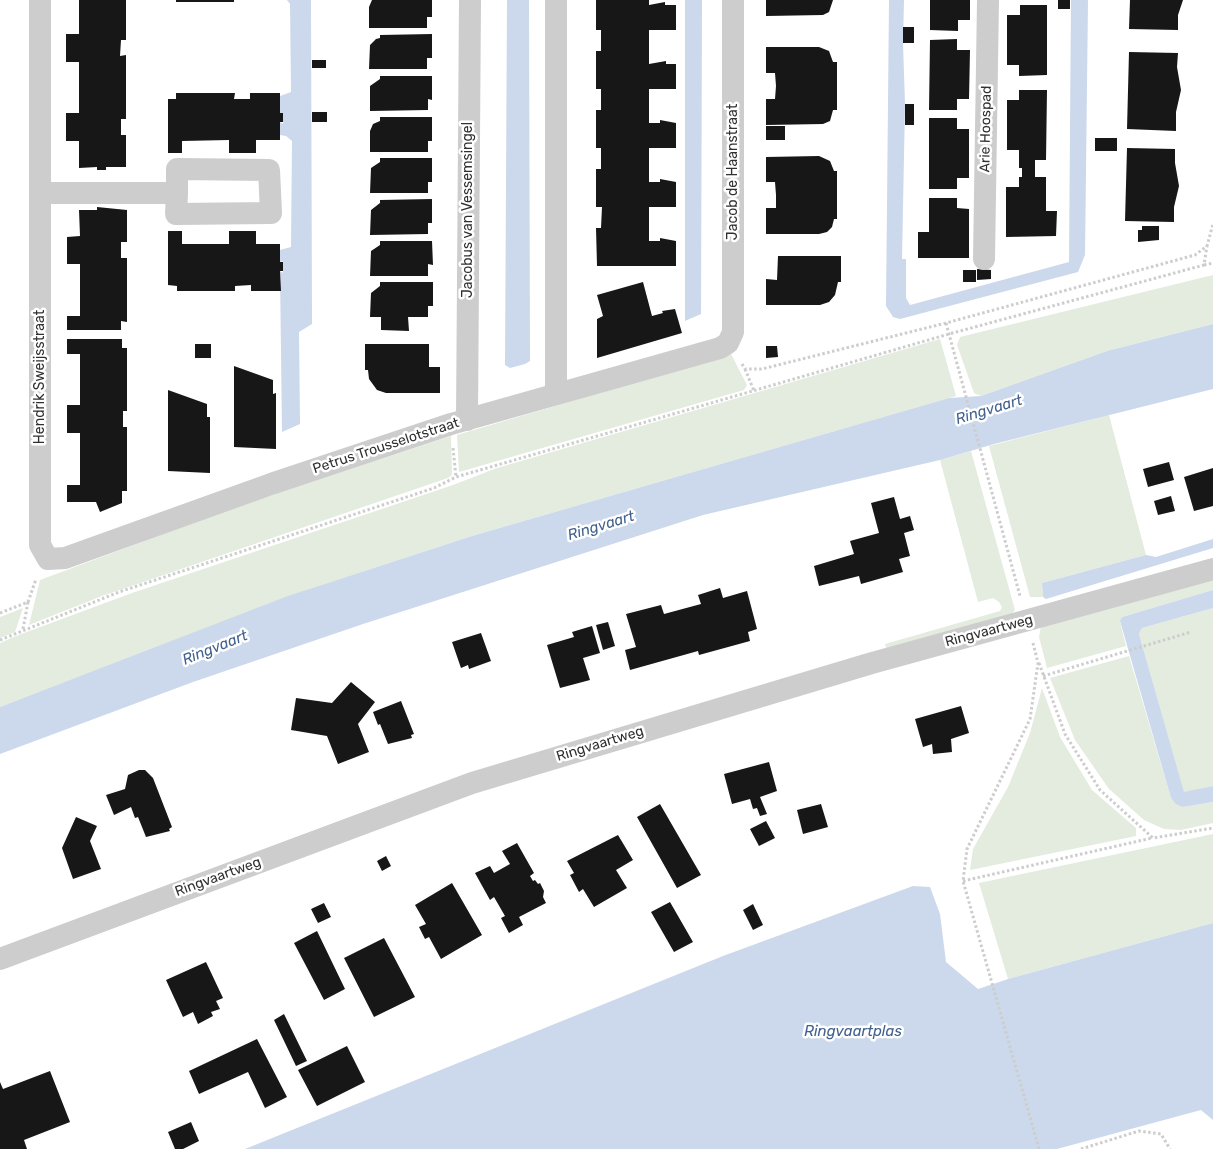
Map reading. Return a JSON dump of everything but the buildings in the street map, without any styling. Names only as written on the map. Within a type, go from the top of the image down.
[{"type":"street","name":"Hendrik Sweijsstraat","points":[[40,0],[40,546],[48,559]]},
{"type":"street","name":"Jacobus van Vessemsingel","points":[[467,420],[470,0]]},
{"type":"street","points":[[556,0],[556,394]]},
{"type":"street","name":"Jacob de Haanstraat","points":[[728,343],[733,332],[733,0]]},
{"type":"street","name":"Arie Hoospad","points":[[984,259],[988,0]]},
{"type":"street","points":[[40,193],[176,193]]},
{"type":"street","name":"Petrus Trousselotstraat","points":[[48,559],[65,558],[271,484],[467,420],[720,348],[728,343]]},
{"type":"street","name":"Ringvaartweg","points":[[0,959],[472,783],[872,663],[1213,569]]},
{"type":"path","points":[[1204,265],[1213,224]]},
{"type":"path","points":[[745,369],[762,369],[946,322],[1195,255],[1207,246]]},
{"type":"path","points":[[0,640],[119,592],[434,488],[456,477],[949,334],[1213,263]]},
{"type":"path","points":[[946,322],[1038,663],[1065,734],[1100,790],[1153,838]]},
{"type":"path","points":[[728,343],[745,369],[754,391]]},
{"type":"path","points":[[22,630],[34,581],[48,559]]},
{"type":"path","points":[[0,613],[28,602]]},
{"type":"path","points":[[1043,676],[1191,632]]},
{"type":"path","points":[[1038,663],[1030,720],[967,849],[964,881],[1039,1149]]},
{"type":"path","points":[[964,881],[1153,838],[1213,828]]},
{"type":"path","points":[[1081,1149],[1139,1131],[1161,1134],[1170,1149]]},
{"type":"shaded area","points":[[1213,275],[1213,324],[1107,351],[981,396],[974,393],[957,345],[960,337]]},
{"type":"shaded area","points":[[940,339],[956,396],[472,536],[313,588],[0,707],[0,643],[16,636],[132,593],[453,485],[497,468]]},
{"type":"shaded area","points":[[731,354],[747,385],[744,390],[459,472],[457,435]]},
{"type":"shaded area","points":[[1109,415],[1146,555],[1042,583],[1043,597],[1030,597],[989,446]]},
{"type":"shaded area","points":[[451,436],[452,475],[448,478],[102,596],[29,625],[40,580],[230,509]]},
{"type":"shaded area","points":[[971,451],[1015,610],[1011,615],[887,651],[885,644],[1000,611],[1002,607],[993,598],[978,602],[940,460]]},
{"type":"shaded area","points":[[1213,577],[1213,590],[1122,617],[1120,622],[1126,646],[1047,668],[1039,637],[1041,626]]},
{"type":"shaded area","points":[[23,608],[15,632],[0,638],[0,617]]},
{"type":"shaded area","points":[[1213,608],[1213,786],[1184,793],[1139,634],[1142,628]]},
{"type":"shaded area","points":[[1129,656],[1171,798],[1183,807],[1213,802],[1213,823],[1181,830],[1164,829],[1144,820],[1109,789],[1075,740],[1050,678]]},
{"type":"shaded area","points":[[1042,688],[1060,737],[1092,790],[1136,828],[1136,836],[970,870],[973,849],[1008,787],[1030,733]]},
{"type":"shaded area","points":[[1213,834],[1213,923],[1008,979],[979,883]]},
{"type":"water","points":[[287,0],[311,0],[312,324],[299,332],[300,424],[282,432],[280,271],[283,273],[283,261],[280,262],[280,250],[291,247],[292,141],[286,136],[280,135],[280,122],[283,124],[283,113],[280,113],[280,96],[291,92],[290,4]]},
{"type":"water","points":[[507,0],[529,0],[530,361],[510,368],[505,365]]},
{"type":"water","points":[[685,0],[702,0],[701,314],[685,321]]},
{"type":"water","points":[[889,0],[904,0],[905,104],[902,259],[906,259],[906,298],[910,305],[1069,262],[1071,0],[1088,0],[1085,255],[1078,272],[900,319],[893,317],[886,306]]},
{"type":"water","name":"Ringvaart","points":[[1213,324],[1213,389],[994,444],[940,460],[703,515],[363,624],[193,682],[0,754],[0,707],[288,596],[472,536],[949,398],[981,396],[1107,351]]},
{"type":"water","points":[[1213,539],[1213,548],[1046,599],[1043,597],[1042,583],[1146,555],[1156,557]]},
{"type":"water","points":[[1213,590],[1213,608],[1142,628],[1139,634],[1184,792],[1213,786],[1213,802],[1183,807],[1176,804],[1171,798],[1120,621],[1122,617]]},
{"type":"water","name":"Ringvaartplas","points":[[913,886],[930,887],[940,914],[946,962],[978,989],[1008,979],[1213,923],[1213,1120],[1201,1110],[1057,1149],[245,1149],[723,956]]}]
